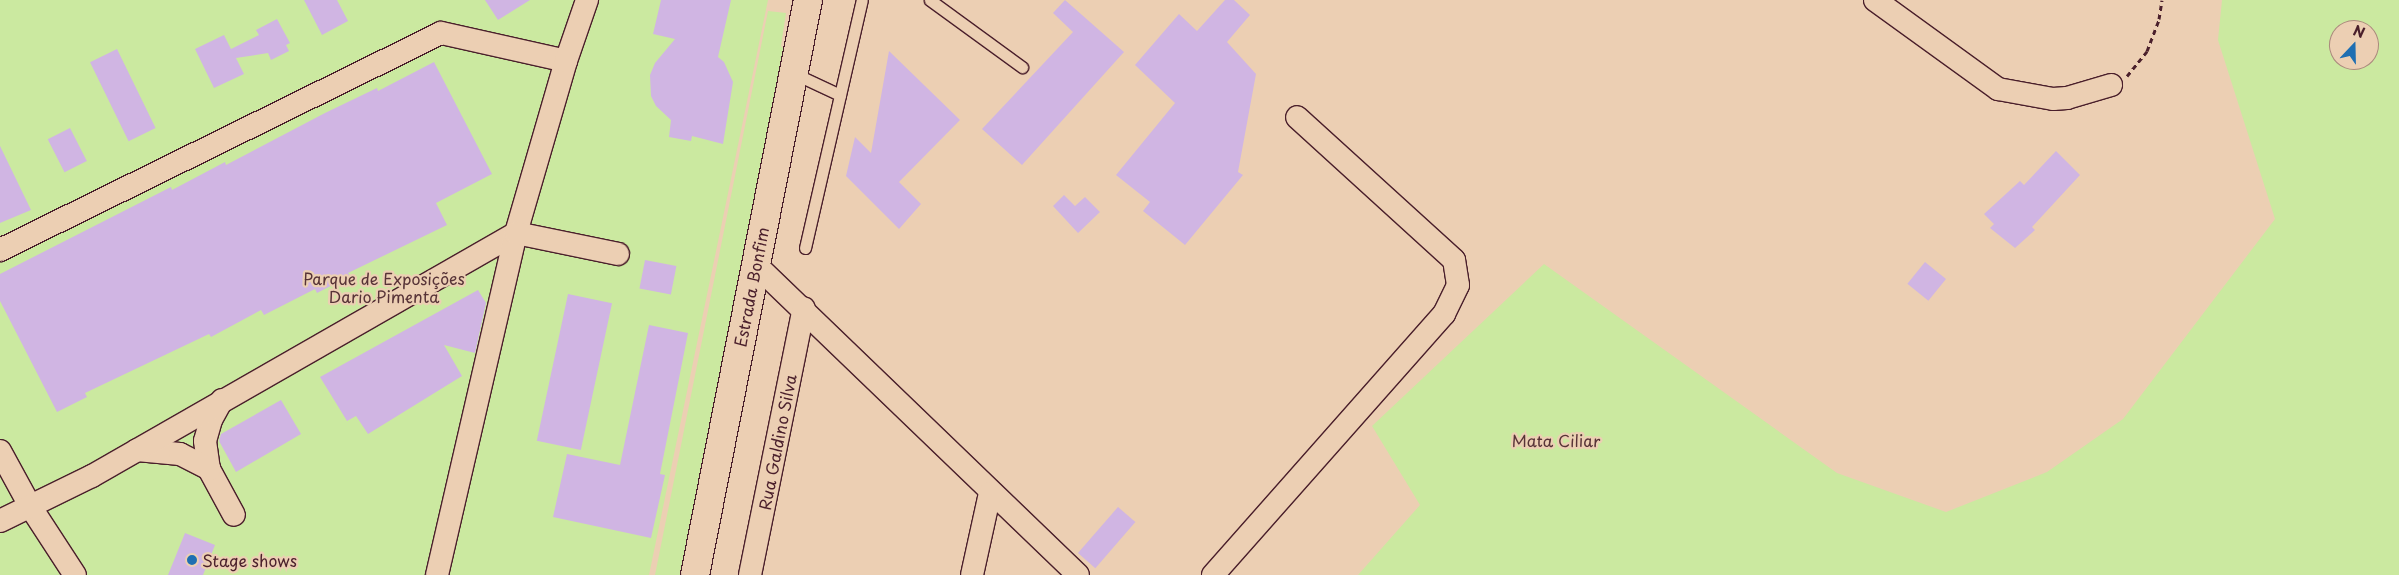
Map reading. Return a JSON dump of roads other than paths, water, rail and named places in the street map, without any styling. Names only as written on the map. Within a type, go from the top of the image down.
[{"type":"main road","name":"Estrada Bonfim","points":[[695,575],[793,73],[803,1]]},
{"type":"street","points":[[437,575],[516,233],[566,60],[587,0]]},
{"type":"street","points":[[1875,0],[1998,89],[2053,99],[2111,85]]},
{"type":"street","points":[[0,250],[441,33],[566,60]]},
{"type":"street","points":[[1213,575],[1444,314],[1458,285],[1454,260],[1297,117]]},
{"type":"street","points":[[0,521],[137,450],[516,233],[618,254]]},
{"type":"street","points":[[755,264],[804,308],[990,493],[1078,575]]},
{"type":"street","name":"Rua Galdino Silva","points":[[750,575],[804,308]]},
{"type":"street","points":[[222,400],[211,420],[205,441],[209,469],[234,515]]},
{"type":"street","points":[[137,450],[180,454],[209,469]]},
{"type":"street","points":[[0,451],[30,506],[75,575]]},
{"type":"street","points":[[972,575],[990,493]]},
{"type":"lane","points":[[805,248],[862,0]]},
{"type":"lane","points":[[930,0],[1022,67]]},
{"type":"lane","points":[[793,73],[840,95]]},
{"type":"place","name":"Stage shows","points":[[192,560]]},
{"type":"park label","name":"Parque de Exposições Dario Pimenta","points":[[384,287]]},
{"type":"park label","name":"Mata Ciliar","points":[[1556,440]]}]
